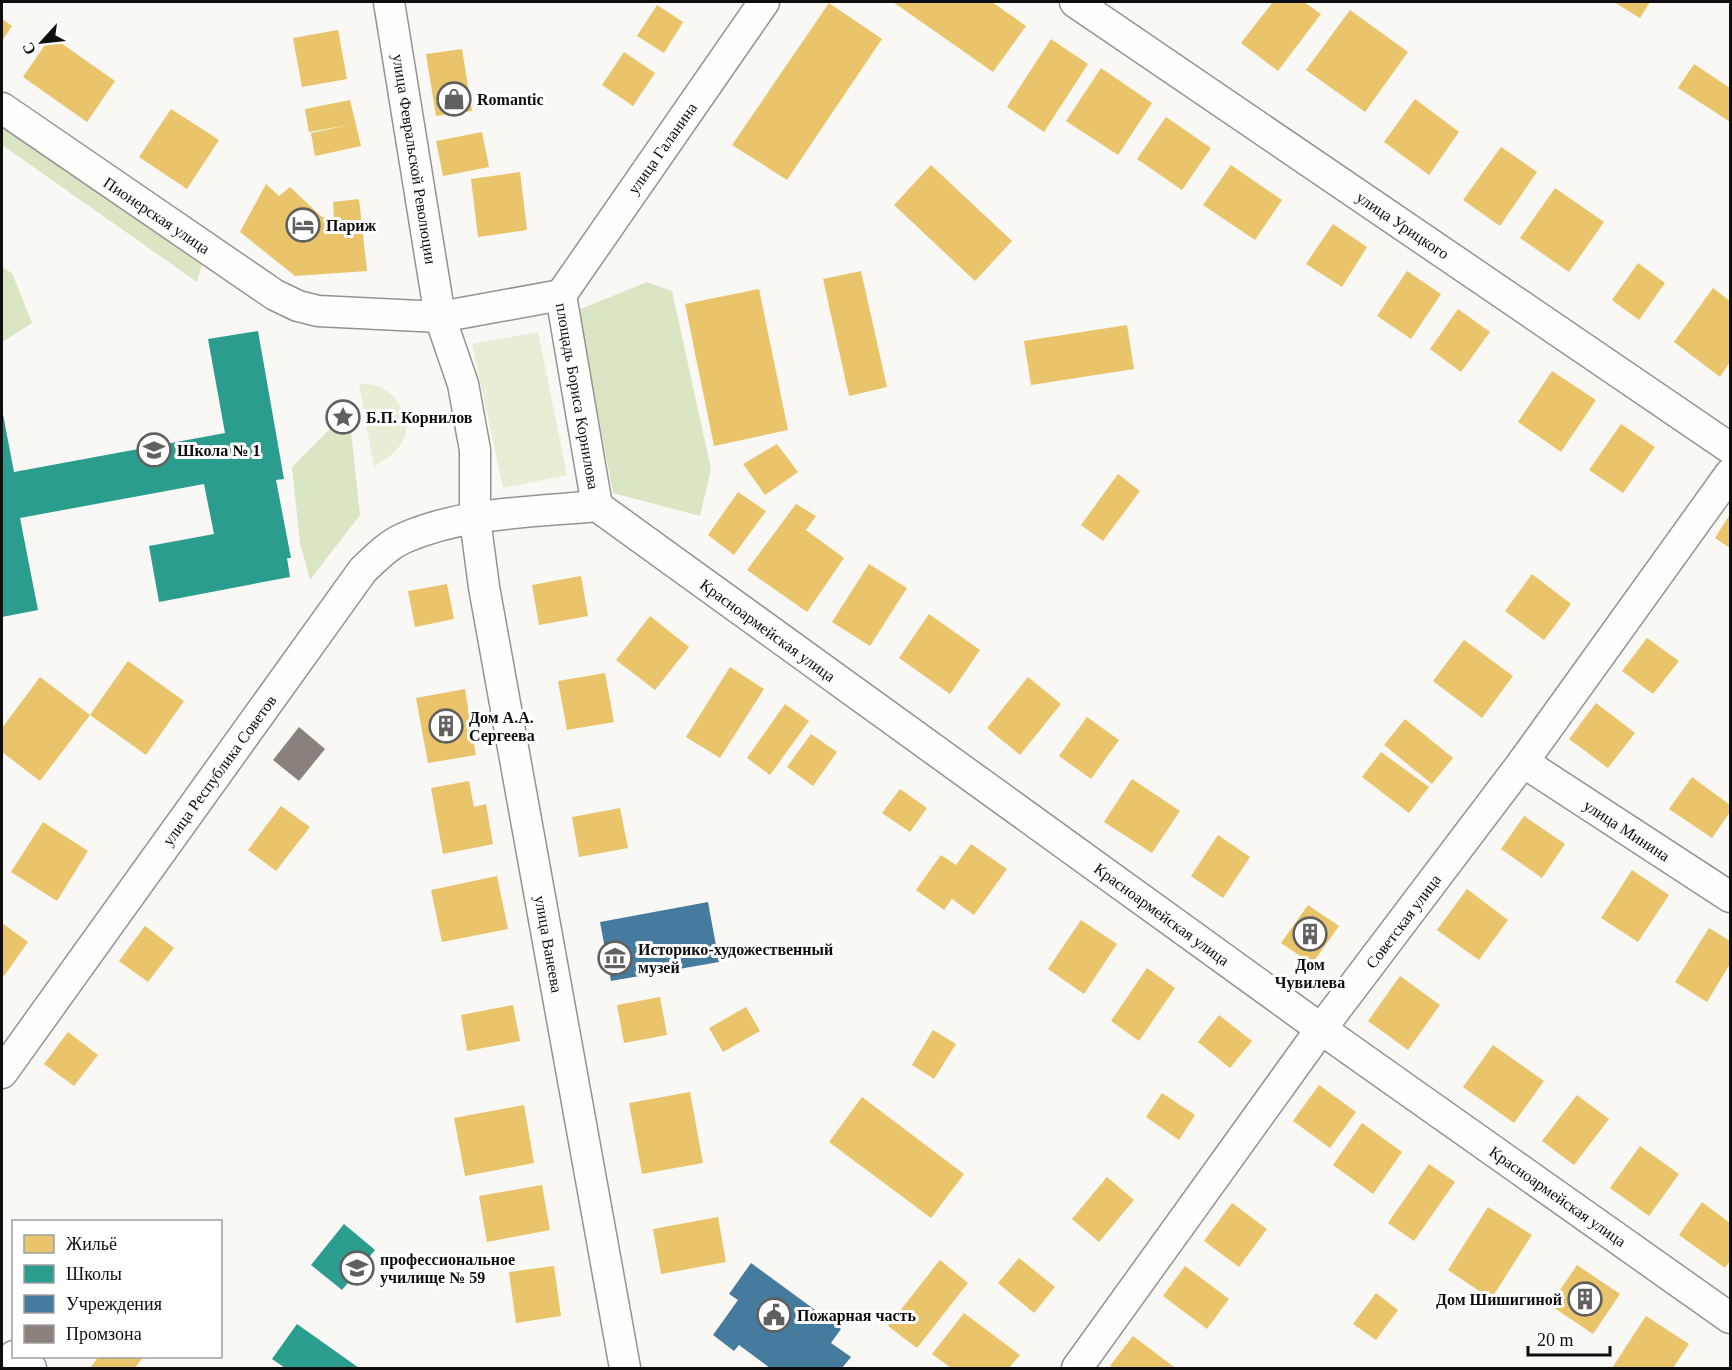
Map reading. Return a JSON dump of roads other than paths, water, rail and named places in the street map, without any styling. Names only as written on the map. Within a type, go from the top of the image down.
[{"type":"street","name":"улица Февральской Революции","points":[[388,2],[440,317]]},
{"type":"street","name":"улица Галанина","points":[[561,295],[764,2]]},
{"type":"street","name":"улица Урицкого","points":[[1075,2],[1731,448]]},
{"type":"street","name":"Пионерская улица","points":[[2,108],[275,296],[298,306],[318,311],[440,317]]},
{"type":"street","name":"площадь Бориса Корнилова","points":[[440,317],[561,295],[597,506],[475,519]]},
{"type":"street","points":[[440,317],[463,384],[475,450],[475,519]]},
{"type":"street","name":"Советская улица","points":[[1077,1368],[1321,1029],[1523,762],[1731,474]]},
{"type":"street","name":"Красноармейская улица","points":[[597,506],[1321,1029],[1731,1318]]},
{"type":"street","name":"улица Республика Советов","points":[[2,1073],[363,570],[384,551],[403,539],[443,526],[475,519]]},
{"type":"street","name":"улица Ванеева","points":[[475,519],[486,598],[625,1368]]},
{"type":"street","name":"улица Минина","points":[[1523,762],[1731,897]]},
{"type":"street","points":[[17,1358],[31,1368]]},
{"type":"place","name":"Romantic","points":[[454,99]]},
{"type":"place","name":"Париж","points":[[303,225]]},
{"type":"place","name":"Б.П. Корнилов","points":[[343,417]]},
{"type":"place","name":"Школа № 1","points":[[154,450]]},
{"type":"place","name":"Дом А.А. Сергеева","points":[[446,726]]},
{"type":"place","name":"Дом Чувилева","points":[[1310,934]]},
{"type":"place","name":"Историко-художественный музей","points":[[615,958]]},
{"type":"place","name":"профессиональное училище № 59","points":[[357,1268]]},
{"type":"place","name":"Дом Шишигиной","points":[[1585,1299]]},
{"type":"place","name":"Пожарная часть","points":[[774,1315]]}]
